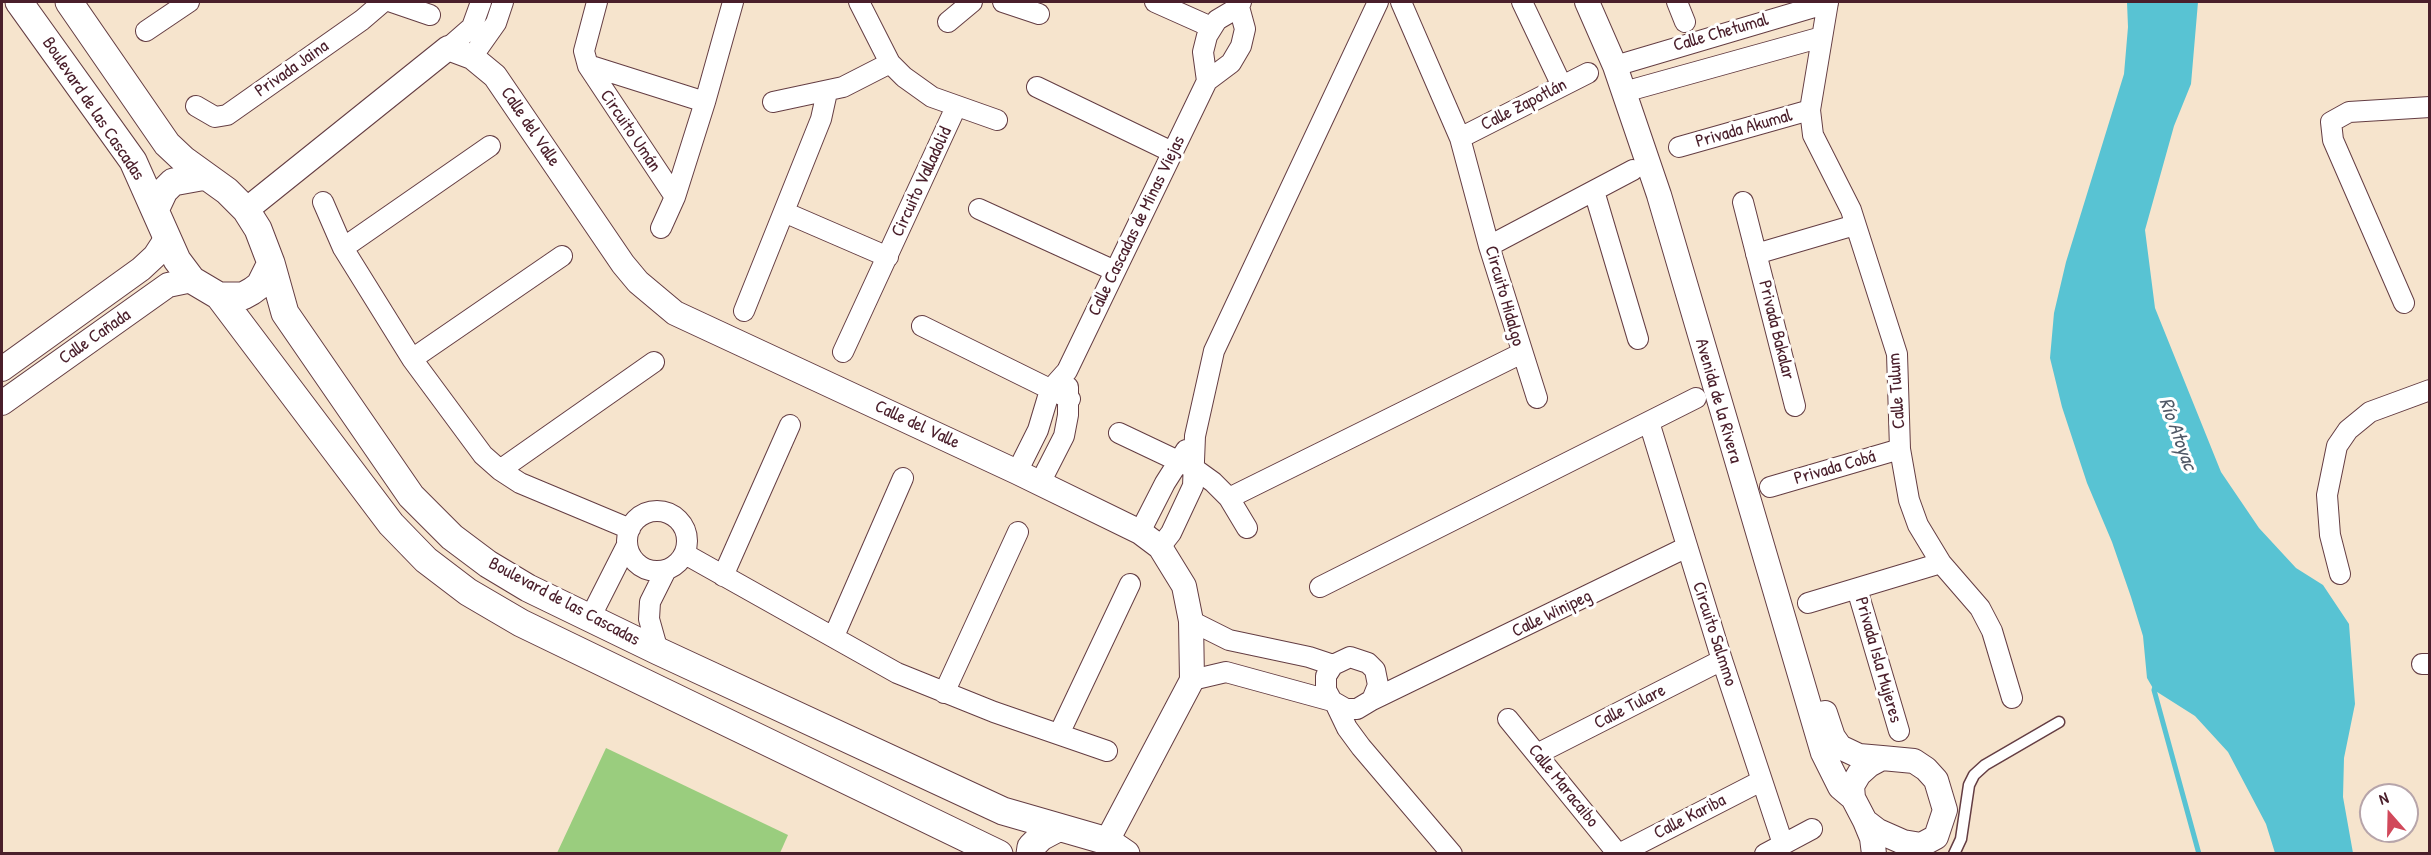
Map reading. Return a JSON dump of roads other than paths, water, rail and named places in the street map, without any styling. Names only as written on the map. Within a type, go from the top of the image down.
[{"type":"main road","name":"Boulevard de las Cascadas","points":[[19,2],[133,161],[156,208],[166,239],[192,280],[219,296],[391,525],[426,560],[468,592],[521,623],[999,854]]},
{"type":"main road","name":"Boulevard de las Cascadas","points":[[69,2],[167,144],[206,177],[227,191],[246,210],[258,230],[271,263],[285,313],[411,496],[452,537],[488,564],[528,588],[658,651],[1003,811],[1116,847]]},
{"type":"main road","points":[[156,208],[164,191],[173,182],[206,177]]},
{"type":"main road","points":[[219,296],[243,296],[252,291],[260,285],[271,263]]},
{"type":"main road","points":[[1030,854],[1031,847],[1041,837],[1058,828]]},
{"type":"street","points":[[146,31],[189,2]]},
{"type":"street","name":"Privada Jaina","points":[[196,106],[215,117],[226,115],[362,20],[383,2]]},
{"type":"street","points":[[392,2],[430,15]]},
{"type":"street","points":[[246,210],[472,27],[481,2]]},
{"type":"street","points":[[472,57],[496,23],[503,2]]},
{"type":"street","name":"Circuito Umán","points":[[597,2],[584,51],[588,65],[596,82],[675,197]]},
{"type":"street","name":"Circuito Umán","points":[[661,228],[675,197],[733,2]]},
{"type":"street","name":"Circuito Valladolid","points":[[859,2],[890,63],[904,77],[932,97],[997,120]]},
{"type":"street","points":[[948,22],[972,2]]},
{"type":"street","points":[[1003,2],[1039,14]]},
{"type":"street","points":[[1155,2],[1211,27],[1203,52],[1207,81]]},
{"type":"street","points":[[1140,532],[1186,465],[1196,436],[1214,351],[1378,2]]},
{"type":"street","name":"Circuito Hidalgo","points":[[1229,498],[1522,353],[1489,246],[1460,138],[1401,2]]},
{"type":"street","points":[[1522,2],[1562,86]]},
{"type":"street","name":"Avenida de la Rivera","points":[[1587,2],[1623,63]]},
{"type":"street","name":"Avenida de la Rivera","points":[[1605,2],[1665,193],[1791,627],[1823,753],[1840,787],[1853,798]]},
{"type":"street","points":[[1677,2],[1685,22]]},
{"type":"street","name":"Calle Chetumal","points":[[1623,63],[1828,2]]},
{"type":"street","name":"Calle Tulum","points":[[1828,2],[1810,110],[1814,135],[1851,210],[1897,354],[1900,449],[1909,500],[1918,525],[1941,563],[1980,608],[1992,631],[2012,698]]},
{"type":"street","name":"Calle Cascadas de Minas Viejas","points":[[1017,472],[1038,430],[1050,390],[1066,372],[1207,81],[1231,63],[1241,46],[1245,29],[1240,4],[1227,11],[1211,27]]},
{"type":"street","name":"Calle Chetumal","points":[[1631,89],[1822,37]]},
{"type":"street","points":[[1702,39],[1709,67]]},
{"type":"street","name":"Calle del Valle","points":[[448,48],[472,57],[495,76],[623,264],[656,300],[675,313],[1017,472],[1140,532],[1160,547],[1184,586],[1191,621],[1192,680],[1116,847]]},
{"type":"street","points":[[773,102],[827,92],[890,63]]},
{"type":"street","name":"Circuito Umán","points":[[588,65],[705,102]]},
{"type":"street","name":"Calle Zapotlán","points":[[1460,138],[1588,73]]},
{"type":"street","points":[[1037,87],[1172,152]]},
{"type":"street","points":[[744,311],[820,119],[827,92]]},
{"type":"street","name":"Circuito Valladolid","points":[[843,352],[956,107]]},
{"type":"street","points":[[2404,303],[2333,140],[2331,122],[2349,112],[2430,107]]},
{"type":"street","name":"Privada Akumal","points":[[1679,147],[1810,110]]},
{"type":"street","points":[[343,248],[490,146]]},
{"type":"street","points":[[1489,246],[1632,170]]},
{"type":"street","points":[[1594,190],[1638,339]]},
{"type":"street","points":[[323,202],[343,248],[412,359],[483,455],[520,483],[629,537]]},
{"type":"street","name":"Privada Bakalar","points":[[1743,202],[1795,406]]},
{"type":"street","points":[[979,208],[1115,271]]},
{"type":"street","name":"Circuito Valladolid","points":[[784,212],[888,256]]},
{"type":"street","points":[[1756,254],[1856,225]]},
{"type":"street","name":"Calle Cañada","points":[[2,369],[141,269],[166,239]]},
{"type":"street","points":[[412,359],[562,256]]},
{"type":"street","name":"Calle Cañada","points":[[2,402],[168,285],[192,280]]},
{"type":"street","points":[[922,326],[1070,399]]},
{"type":"street","points":[[42,340],[59,362]]},
{"type":"street","points":[[1522,353],[1537,398]]},
{"type":"street","points":[[500,470],[654,362]]},
{"type":"street","points":[[1040,483],[1064,436],[1070,399],[1066,372]]},
{"type":"street","points":[[2340,574],[2330,535],[2327,495],[2337,446],[2348,430],[2370,412],[2430,390]]},
{"type":"street","points":[[1320,587],[1696,398]]},
{"type":"street","name":"Circuito Salmmo","points":[[1649,422],[1722,660],[1783,844]]},
{"type":"street","points":[[723,576],[790,426]]},
{"type":"street","points":[[1119,433],[1186,465],[1229,498],[1247,528]]},
{"type":"street","name":"Privada Cobá","points":[[1770,487],[1900,449]]},
{"type":"street","points":[[1160,547],[1171,533],[1188,495],[1186,465]]},
{"type":"street","points":[[834,636],[903,478]]},
{"type":"street","points":[[590,618],[641,516],[658,511],[674,516],[685,529],[687,546],[680,561],[666,570],[650,602],[649,619],[658,651]]},
{"type":"street","points":[[944,693],[1018,532]]},
{"type":"street","points":[[629,537],[634,561],[648,570],[666,570]]},
{"type":"street","name":"Calle Winipeg","points":[[1369,702],[1687,547]]},
{"type":"street","points":[[685,554],[897,673],[944,693],[1107,751]]},
{"type":"street","name":"Privada Isla Mujeres","points":[[1808,603],[1941,563]]},
{"type":"street","points":[[1059,734],[1130,584]]},
{"type":"street","name":"Privada Isla Mujeres","points":[[1857,589],[1899,731]]},
{"type":"street","points":[[1191,621],[1229,640],[1309,657],[1333,665]]},
{"type":"street","name":"Avenida de la Rivera","points":[[1791,627],[1833,737],[1840,747],[1859,756],[1882,758]]},
{"type":"street","points":[[1226,672],[1229,640]]},
{"type":"street","points":[[1417,680],[1375,670],[1360,658],[1350,657],[1333,665],[1326,676],[1326,690],[1347,729],[1452,854]]},
{"type":"street","name":"Calle Tulare","points":[[1537,754],[1722,660]]},
{"type":"street","points":[[1361,747],[1369,702],[1378,686],[1375,670]]},
{"type":"street","points":[[1192,680],[1226,672],[1334,703],[1346,709],[1357,709],[1369,702]]},
{"type":"street","name":"Calle Maracaibo","points":[[1508,719],[1618,854]]},
{"type":"street","points":[[1865,821],[1892,839],[1921,849],[1936,837],[1942,825],[1945,810],[1936,780],[1914,761],[1882,758],[1859,774],[1852,786],[1853,798],[1872,838],[1874,854]]},
{"type":"street","name":"Calle Kariba","points":[[1618,854],[1761,781]]},
{"type":"street","points":[[1765,854],[1812,829]]},
{"type":"lane","points":[[1954,854],[1961,838],[1969,785],[1974,775],[1985,765],[2059,722]]},
{"type":"water","name":"Río Atoyac","points":[[2127,2],[2198,2],[2191,84],[2174,126],[2145,230],[2155,308],[2221,472],[2259,528],[2296,568],[2323,585],[2349,624],[2355,704],[2344,758],[2343,797],[2353,853],[2275,853],[2266,824],[2228,752],[2195,716],[2154,690],[2147,678],[2143,636],[2131,597],[2112,542],[2087,483],[2062,407],[2050,358],[2054,313],[2066,262],[2124,74],[2128,27]]},
{"type":"waterway","points":[[2156,683],[2154,690],[2199,854]]}]
